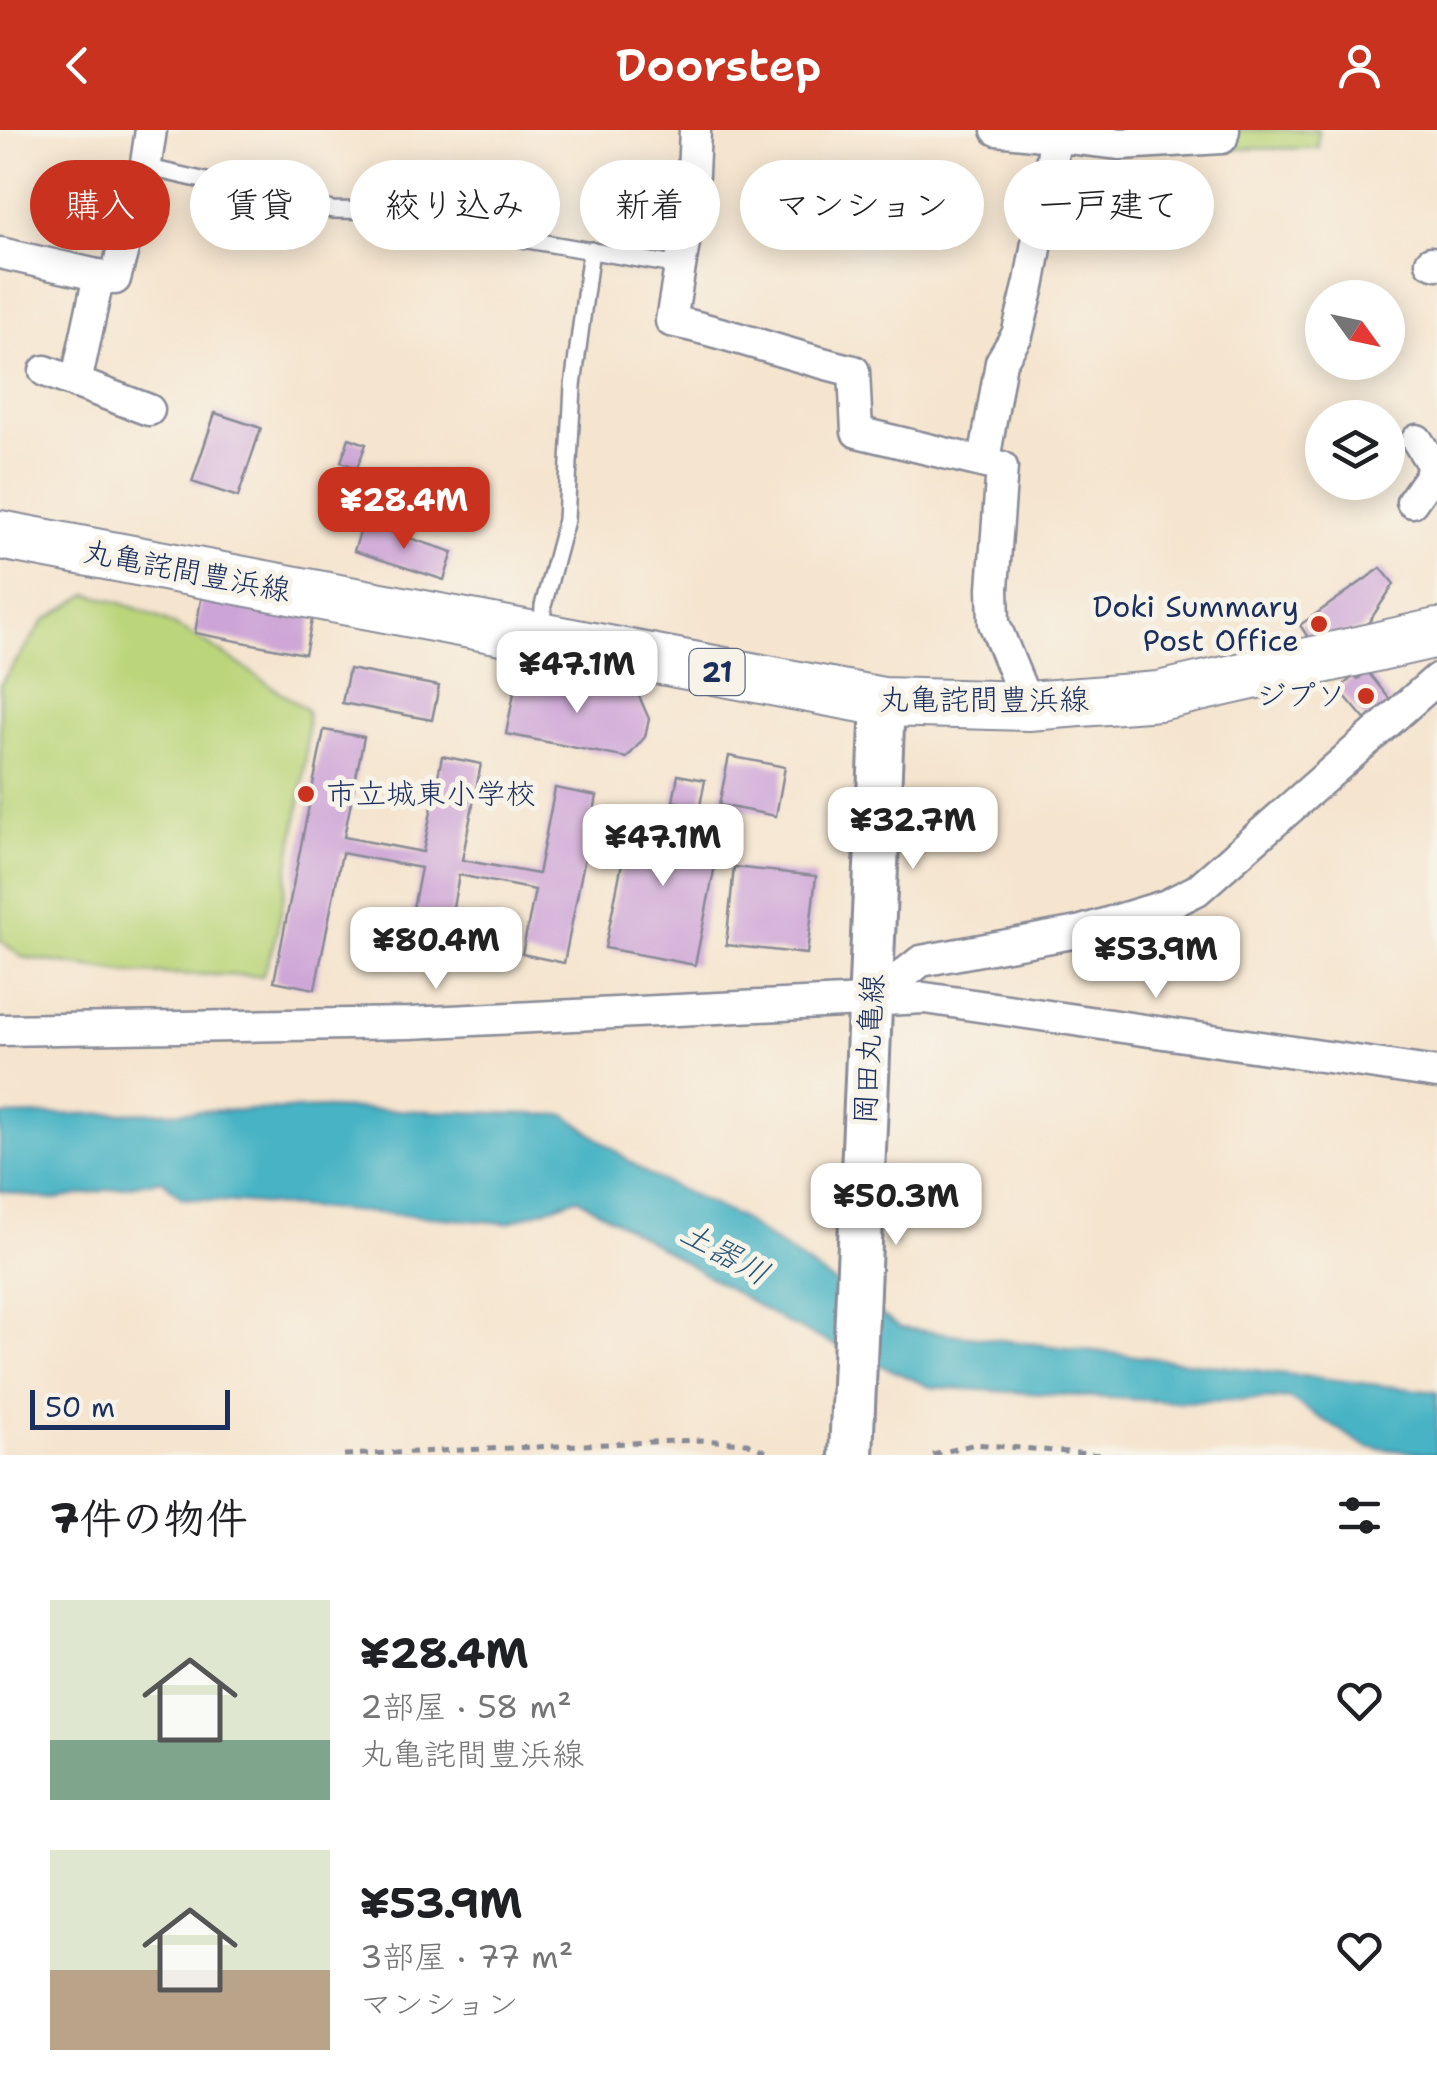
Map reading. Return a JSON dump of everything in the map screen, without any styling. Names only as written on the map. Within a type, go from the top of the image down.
[{"type":"main road","name":"丸亀詫間豊浜線","points":[[0,535],[882,702],[1028,706],[1159,696],[1437,633]]},
{"type":"main road","name":"岡田丸亀線","points":[[851,1455],[882,702]]},
{"type":"street","points":[[146,160],[151,130]]},
{"type":"street","points":[[695,130],[692,195],[671,321],[718,330],[815,362],[854,370],[857,432],[1002,467],[994,623],[1028,706]]},
{"type":"street","points":[[997,130],[1132,144],[1222,138],[1224,130]]},
{"type":"street","points":[[984,461],[1001,362],[1017,335],[1030,282],[1056,134]]},
{"type":"street","points":[[0,253],[115,278],[123,250]]},
{"type":"street","points":[[76,382],[100,275]]},
{"type":"street","points":[[45,371],[149,410]]},
{"type":"street","points":[[1412,502],[1436,471],[1417,440]]},
{"type":"street","points":[[870,1018],[921,961],[1078,932],[1167,905],[1197,890],[1430,691]]},
{"type":"street","points":[[0,1030],[870,1018],[925,998],[1437,1073]]},
{"type":"lane","points":[[170,173],[333,210],[397,211],[580,248]]},
{"type":"lane","points":[[541,639],[543,606],[566,520],[573,386],[591,250],[680,266]]},
{"type":"path","points":[[344,1455],[700,1440],[747,1443],[773,1455]]},
{"type":"path","points":[[934,1455],[974,1444],[1101,1455]]},
{"type":"green space","points":[[1236,130],[1318,130],[1318,148],[1235,149]]},
{"type":"green space","points":[[88,594],[177,627],[307,710],[299,807],[279,921],[262,976],[130,973],[22,957],[0,940],[0,685],[44,621]]},
{"type":"water","name":"土器川","points":[[327,1108],[566,1115],[649,1175],[737,1216],[901,1328],[1437,1392],[1437,1455],[1367,1447],[1288,1398],[1178,1402],[930,1387],[788,1324],[577,1198],[507,1223],[182,1198],[162,1180],[52,1200],[0,1191],[0,1116]]},
{"type":"building","points":[[215,413],[261,428],[238,497],[192,482]]},
{"type":"building","points":[[349,438],[366,444],[357,468],[341,462]]},
{"type":"building","points":[[363,523],[453,552],[444,580],[354,551]]},
{"type":"building","points":[[1381,568],[1394,584],[1369,622],[1359,630],[1311,642],[1300,625]]},
{"type":"building","points":[[202,594],[313,615],[305,654],[195,633]]},
{"type":"building","points":[[349,669],[439,686],[432,720],[342,703]]},
{"type":"building","points":[[1367,671],[1392,702],[1367,722],[1339,689],[1355,675],[1358,679]]},
{"type":"building","points":[[518,672],[639,696],[649,719],[645,737],[627,758],[506,734]]},
{"type":"building","points":[[324,730],[364,737],[344,837],[423,852],[442,756],[481,764],[462,860],[538,874],[555,788],[597,796],[564,963],[522,954],[535,890],[459,875],[444,955],[405,948],[421,868],[342,853],[315,989],[274,981]]},
{"type":"building","points":[[729,756],[785,767],[776,816],[719,805]]},
{"type":"building","points":[[678,775],[705,780],[700,806],[673,801]]},
{"type":"building","points":[[632,813],[722,831],[695,965],[605,948]]},
{"type":"building","points":[[734,867],[816,876],[807,954],[726,945]]},
{"type":"place","name":"Doki Summary Post Office","points":[[1319,624]]},
{"type":"place","name":"ジプソ","points":[[1366,696]]},
{"type":"place","name":"市立城東小学校","points":[[306,794]]}]
